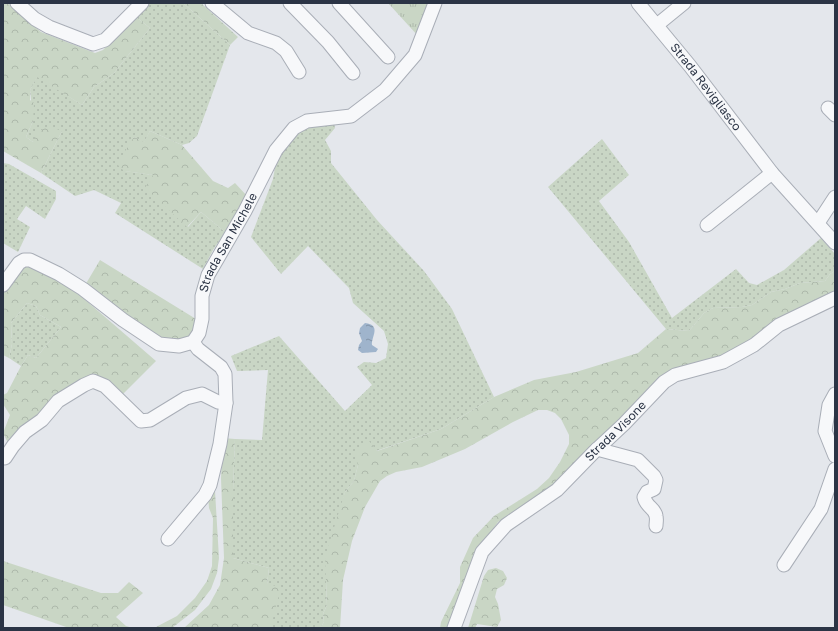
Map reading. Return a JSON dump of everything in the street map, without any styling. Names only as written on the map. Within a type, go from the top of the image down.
[{"type":"street","points":[[17,3],[35,19],[49,27],[93,44],[105,40],[142,3]]},
{"type":"street","points":[[212,3],[248,33],[276,43],[286,51],[300,72]]},
{"type":"street","points":[[290,3],[328,42],[353,73]]},
{"type":"street","points":[[339,3],[388,57]]},
{"type":"street","name":"Strada San Michele","points":[[193,342],[199,333],[202,319],[202,296],[208,275],[245,211],[276,150],[294,128],[307,120],[352,116],[385,90],[415,55],[435,3]]},
{"type":"street","name":"Strada Revigliasco","points":[[638,3],[657,25],[772,173],[835,243]]},
{"type":"street","points":[[657,25],[684,3]]},
{"type":"street","points":[[708,225],[772,173]]},
{"type":"street","points":[[818,223],[835,197]]},
{"type":"street","points":[[3,285],[19,263],[24,260],[30,260],[59,274],[83,289],[123,320],[160,344],[179,346],[193,342],[198,349],[221,367],[226,374],[226,403],[220,444],[210,485],[205,496],[168,539]]},
{"type":"street","name":"Strada Visone","points":[[454,628],[482,552],[506,525],[557,490],[664,382],[675,375],[723,362],[754,345],[779,325],[835,298]]},
{"type":"street","points":[[5,458],[25,432],[42,420],[54,404],[84,384],[93,381],[105,386],[141,421],[150,420],[186,398],[202,394],[218,402],[226,403]]},
{"type":"street","points":[[835,394],[829,404],[825,431],[835,456]]},
{"type":"street","points":[[597,449],[638,460],[654,476],[656,480],[654,489],[647,492],[644,497],[645,503],[654,511],[656,516],[656,526]]},
{"type":"street","points":[[784,565],[821,509],[835,469]]},
{"type":"green space","points":[[3,3],[8,3],[41,32],[95,53],[103,50],[136,17],[150,28],[114,73],[94,87],[82,105],[37,77],[30,90],[30,100],[34,103],[33,121],[26,137],[33,142],[37,133],[48,126],[62,131],[41,173],[3,151]]},
{"type":"green space","points":[[150,3],[183,3],[230,45],[197,136],[189,143],[182,145],[150,131],[144,143],[134,137],[125,171],[153,175],[188,227],[201,212],[225,232],[203,269],[115,213],[121,203],[94,190],[75,196],[41,173],[62,131],[33,142],[26,137],[33,121],[30,90],[37,76],[82,105],[94,87],[114,73],[150,28],[136,17]]},
{"type":"green space","points":[[183,3],[201,3],[238,37],[230,45]]},
{"type":"green space","points":[[388,3],[431,3],[419,37]]},
{"type":"green space","points":[[334,122],[335,128],[325,140],[331,151],[331,163],[377,220],[424,271],[452,309],[494,397],[441,429],[376,451],[358,465],[354,481],[345,492],[326,581],[327,605],[323,614],[324,622],[320,628],[274,628],[271,626],[267,584],[269,568],[233,558],[235,439],[262,440],[268,370],[237,371],[231,356],[279,336],[345,411],[372,385],[357,367],[364,362],[376,363],[386,358],[388,344],[384,331],[353,303],[349,288],[308,246],[281,274],[251,237],[273,179],[276,162],[292,138],[306,126]]},
{"type":"green space","points":[[150,131],[182,145],[213,181],[228,188],[235,183],[247,196],[225,232],[201,212],[187,227],[145,188],[153,175],[124,171],[117,164],[134,137],[144,142]]},
{"type":"green space","points":[[602,139],[629,175],[599,201],[629,242],[672,318],[736,269],[749,283],[757,285],[784,270],[821,238],[835,254],[835,271],[830,274],[825,281],[800,283],[785,289],[771,292],[752,305],[742,307],[713,308],[704,313],[689,331],[666,329],[548,187]]},
{"type":"green space","points":[[3,163],[9,164],[56,191],[56,199],[45,219],[26,206],[17,219],[30,227],[18,252],[3,243]]},
{"type":"green space","points":[[100,260],[196,319],[196,325],[190,336],[179,342],[163,340],[84,287]]},
{"type":"green space","points":[[33,265],[61,279],[156,361],[122,395],[93,378],[9,445],[3,433],[10,415],[3,404],[3,395],[7,393],[28,355],[36,358],[61,327],[40,315],[36,306],[27,303],[11,323],[12,344],[9,358],[3,355],[3,290],[23,267]]},
{"type":"green space","points":[[835,271],[835,292],[722,359],[674,371],[553,489],[498,522],[481,547],[451,628],[440,628],[441,622],[460,583],[460,567],[473,538],[494,516],[537,489],[549,478],[560,462],[569,444],[569,435],[561,419],[555,413],[547,410],[538,410],[465,449],[422,467],[396,472],[387,476],[380,481],[365,507],[352,541],[343,580],[340,628],[320,628],[324,622],[323,614],[327,605],[325,557],[345,492],[354,481],[358,465],[353,452],[369,441],[377,451],[441,429],[494,397],[534,380],[576,372],[638,353],[666,329],[689,331],[704,313],[713,308],[742,307],[752,305],[771,292],[785,289],[800,283],[825,281],[830,274]]},
{"type":"green space","points":[[27,303],[36,306],[40,315],[61,327],[36,358],[28,355],[21,366],[9,358],[12,344],[11,323]]},
{"type":"green space","points":[[223,438],[235,439],[233,558],[269,568],[267,584],[281,587],[271,626],[274,628],[184,628],[209,605],[220,585],[224,558],[221,478]]},
{"type":"green space","points":[[214,474],[219,558],[217,573],[211,589],[195,610],[172,628],[149,628],[156,627],[177,616],[195,598],[207,581],[212,566],[213,518],[209,508],[208,496]]},
{"type":"green space","points":[[3,561],[101,593],[118,593],[129,582],[143,593],[116,617],[126,626],[133,628],[69,628],[3,605]]},
{"type":"green space","points":[[496,568],[503,571],[507,578],[504,585],[497,589],[495,597],[501,620],[497,627],[477,624],[475,628],[468,628],[484,576],[488,570]]},
{"type":"water","points":[[365,323],[373,326],[374,332],[372,345],[378,349],[376,352],[362,353],[358,350],[362,341],[359,333],[360,328]]}]
